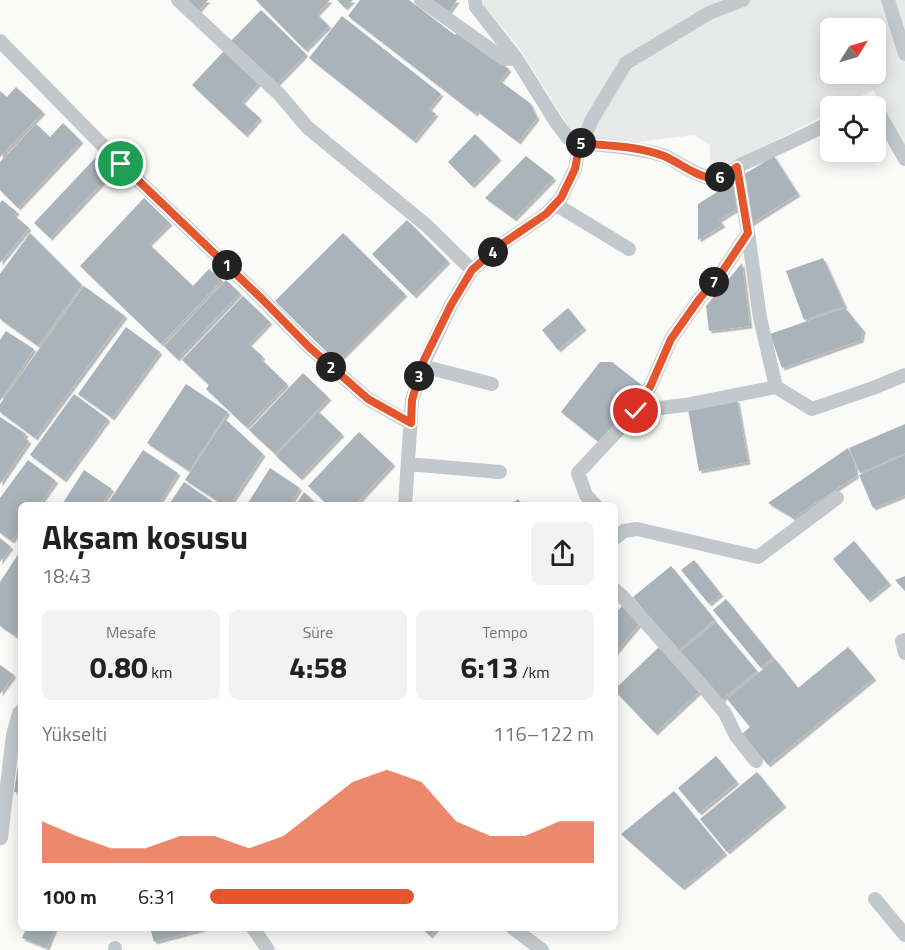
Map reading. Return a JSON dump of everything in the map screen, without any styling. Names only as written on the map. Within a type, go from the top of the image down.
[{"type":"street","points":[[178,0],[280,94],[307,128],[426,225],[472,270]]},
{"type":"street","points":[[421,0],[504,59],[516,58]]},
{"type":"street","points":[[475,0],[476,7],[516,58],[556,122],[568,138],[580,143],[642,150],[664,156],[713,179],[820,128]]},
{"type":"street","points":[[405,502],[412,400],[422,366],[451,305],[472,270],[499,246],[546,214],[561,198],[575,169],[580,143],[585,138],[591,121],[626,63],[709,13],[743,0]]},
{"type":"street","points":[[888,0],[905,54]]},
{"type":"street","points":[[0,42],[121,164],[309,347],[368,399],[411,423]]},
{"type":"street","points":[[886,126],[905,159]]},
{"type":"street","points":[[737,167],[760,318],[776,387]]},
{"type":"street","points":[[555,204],[629,249]]},
{"type":"street","points":[[592,502],[586,495],[578,473],[636,411],[651,385],[671,339],[700,298],[720,275],[748,233]]},
{"type":"street","points":[[422,366],[492,384]]},
{"type":"street","points":[[636,411],[685,405],[776,387],[812,409],[905,375]]},
{"type":"street","points":[[408,464],[500,472]]},
{"type":"street","points":[[618,533],[637,529],[758,557],[837,498]]},
{"type":"street","points":[[618,593],[725,713],[736,736],[756,761]]},
{"type":"street","points":[[905,640],[902,642],[905,653]]},
{"type":"street","points":[[1,838],[11,734],[18,716]]},
{"type":"street","points":[[875,899],[905,935]]},
{"type":"street","points":[[255,931],[268,950]]},
{"type":"street","points":[[517,931],[542,950]]},
{"type":"shaded area","points":[[484,0],[905,0],[905,149],[886,114],[886,96],[876,96],[873,90],[861,96],[820,96],[820,118],[718,170],[710,170],[710,145],[694,135],[621,144],[575,137],[518,46],[483,5]]},
{"type":"building","points":[[184,0],[208,0],[197,12]]},
{"type":"building","points":[[256,0],[330,0],[317,14],[329,26],[305,50]]},
{"type":"building","points":[[337,0],[353,0],[345,8]]},
{"type":"building","points":[[360,0],[409,0],[455,35],[457,32],[509,69],[500,81],[530,103],[537,118],[518,142],[477,111],[475,114],[348,16]]},
{"type":"building","points":[[421,0],[457,0],[447,15]]},
{"type":"building","points":[[261,10],[306,54],[274,87],[229,43]]},
{"type":"building","points":[[342,16],[441,94],[429,109],[436,114],[414,141],[309,58]]},
{"type":"building","points":[[224,51],[259,83],[242,102],[260,118],[245,135],[192,85]]},
{"type":"building","points":[[16,87],[43,112],[0,157],[0,91],[7,97]]},
{"type":"building","points":[[63,123],[81,141],[18,208],[0,190],[0,162],[36,124],[50,137]]},
{"type":"building","points":[[475,134],[499,158],[472,186],[448,162]]},
{"type":"building","points":[[99,154],[115,169],[50,238],[34,223]]},
{"type":"building","points":[[526,156],[554,178],[514,219],[485,198]]},
{"type":"building","points":[[774,156],[798,194],[749,225],[743,175]]},
{"type":"building","points":[[733,182],[740,207],[719,220],[723,225],[698,240],[698,204]]},
{"type":"building","points":[[144,198],[170,223],[149,244],[193,286],[209,269],[222,280],[161,344],[80,266]]},
{"type":"building","points":[[2,200],[17,212],[14,215],[29,228],[0,263],[0,203]]},
{"type":"building","points":[[407,220],[448,261],[414,296],[372,254]]},
{"type":"building","points":[[30,233],[82,285],[38,346],[0,319],[0,274]]},
{"type":"building","points":[[343,233],[405,294],[337,362],[275,301]]},
{"type":"building","points":[[823,258],[845,306],[804,320],[786,271]]},
{"type":"building","points":[[742,263],[750,326],[709,331],[706,306]]},
{"type":"building","points":[[226,280],[240,293],[177,359],[164,346]]},
{"type":"building","points":[[84,286],[125,316],[35,438],[0,412],[0,404]]},
{"type":"building","points":[[243,296],[270,322],[249,344],[287,384],[246,427],[206,389],[209,385],[182,360]]},
{"type":"building","points":[[568,308],[584,328],[558,350],[542,330]]},
{"type":"building","points":[[845,308],[863,330],[861,340],[782,368],[770,334]]},
{"type":"building","points":[[126,327],[160,352],[112,418],[78,394]]},
{"type":"building","points":[[6,331],[34,349],[0,401],[0,340]]},
{"type":"building","points":[[600,362],[612,362],[644,387],[600,443],[561,412]]},
{"type":"building","points":[[303,373],[329,398],[275,454],[249,430]]},
{"type":"building","points":[[186,384],[228,412],[189,471],[147,443]]},
{"type":"building","points":[[74,394],[108,419],[64,480],[30,455]]},
{"type":"building","points":[[737,400],[748,462],[699,471],[688,409]]},
{"type":"building","points":[[318,411],[342,434],[300,478],[276,456]]},
{"type":"building","points":[[0,417],[26,434],[24,438],[29,441],[0,484]]},
{"type":"building","points":[[225,419],[263,454],[232,502],[219,502],[185,480]]},
{"type":"building","points":[[905,424],[905,453],[860,473],[849,448]]},
{"type":"building","points":[[359,432],[393,464],[358,502],[325,502],[308,486]]},
{"type":"building","points":[[848,448],[855,463],[856,476],[793,518],[768,503]]},
{"type":"building","points":[[143,450],[178,473],[160,502],[109,502]]},
{"type":"building","points":[[905,455],[905,495],[873,508],[859,475]]},
{"type":"building","points":[[28,460],[56,481],[41,502],[18,502],[18,533],[12,541],[0,533],[0,498]]},
{"type":"building","points":[[270,468],[300,488],[291,502],[249,502]]},
{"type":"building","points":[[84,470],[112,489],[103,502],[64,502]]},
{"type":"building","points":[[184,482],[213,502],[171,502]]},
{"type":"building","points":[[304,492],[315,502],[298,502]]},
{"type":"building","points":[[0,538],[11,547],[0,562]]},
{"type":"building","points":[[854,541],[889,583],[868,600],[833,559]]},
{"type":"building","points":[[18,555],[18,631],[15,636],[0,626],[0,582]]},
{"type":"building","points":[[694,560],[721,594],[709,604],[681,570]]},
{"type":"building","points":[[671,566],[715,620],[677,651],[633,597]]},
{"type":"building","points":[[905,576],[905,591],[895,580]]},
{"type":"building","points":[[726,599],[773,657],[761,668],[713,610]]},
{"type":"building","points":[[622,606],[641,622],[618,649],[618,611]]},
{"type":"building","points":[[716,622],[757,671],[719,702],[679,653]]},
{"type":"building","points":[[660,646],[702,689],[655,733],[618,694],[618,686]]},
{"type":"building","points":[[848,647],[874,678],[768,765],[742,734],[750,727],[727,699],[775,659],[798,688]]},
{"type":"building","points":[[0,665],[14,675],[0,694]]},
{"type":"building","points":[[716,756],[737,782],[699,813],[678,788]]},
{"type":"building","points":[[18,765],[18,793],[14,792]]},
{"type":"building","points":[[757,772],[784,805],[727,852],[700,819]]},
{"type":"building","points":[[674,791],[725,853],[682,888],[621,834]]},
{"type":"building","points":[[25,931],[54,931],[47,948],[22,938]]},
{"type":"building","points":[[151,931],[195,931],[154,942]]},
{"type":"building","points":[[425,931],[434,931],[430,936]]},
{"type":"route","points":[[121,164],[309,347],[368,399],[411,423],[412,400],[424,360],[451,305],[472,270],[499,246],[546,214],[561,198],[575,169],[580,143],[642,150],[664,156],[713,179],[737,167],[748,233],[720,275],[700,298],[671,339],[651,385],[636,411]]}]
